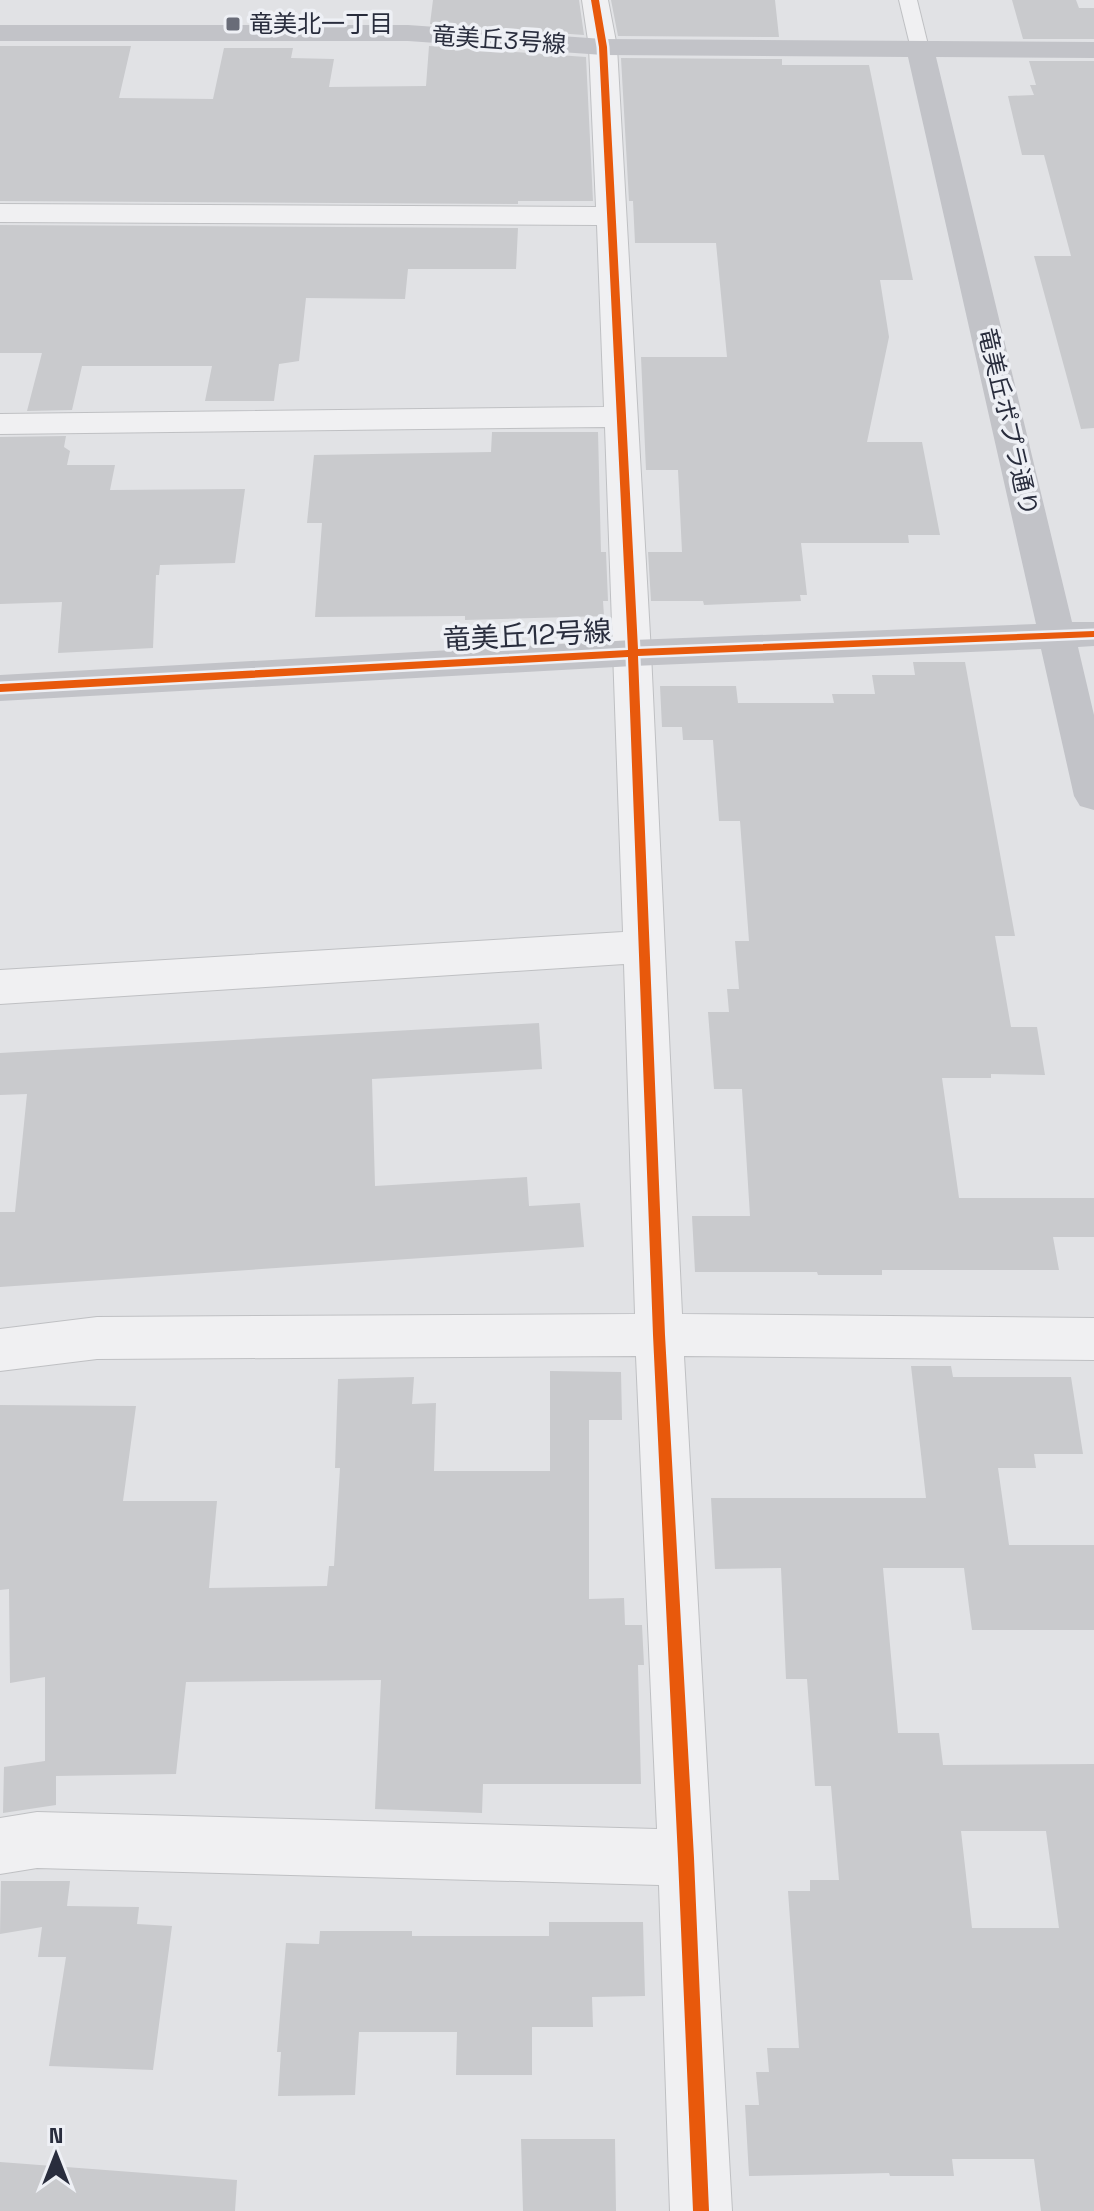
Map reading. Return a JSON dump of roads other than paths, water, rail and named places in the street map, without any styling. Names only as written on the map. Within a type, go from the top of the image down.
[{"type":"street","points":[[595,0],[603,47],[633,653],[659,1335],[701,2211]]},
{"type":"street","name":"竜美丘3号線","points":[[0,33],[408,33],[603,47],[1094,50]]},
{"type":"street","name":"竜美丘ポプラ通り","points":[[920,49],[1076,635],[1094,796]]},
{"type":"street","points":[[0,213],[609,216]]},
{"type":"street","points":[[0,424],[621,417]]},
{"type":"street","name":"竜美丘12号線","points":[[0,688],[633,653],[1076,635]]},
{"type":"street","points":[[0,987],[644,947]]},
{"type":"street","points":[[0,1350],[97,1338],[659,1335],[1094,1339]]},
{"type":"street","points":[[0,1846],[37,1840],[686,1858]]},
{"type":"lane","points":[[908,0],[920,49]]},
{"type":"place","name":"竜美北一丁目","points":[[233,24]]}]
